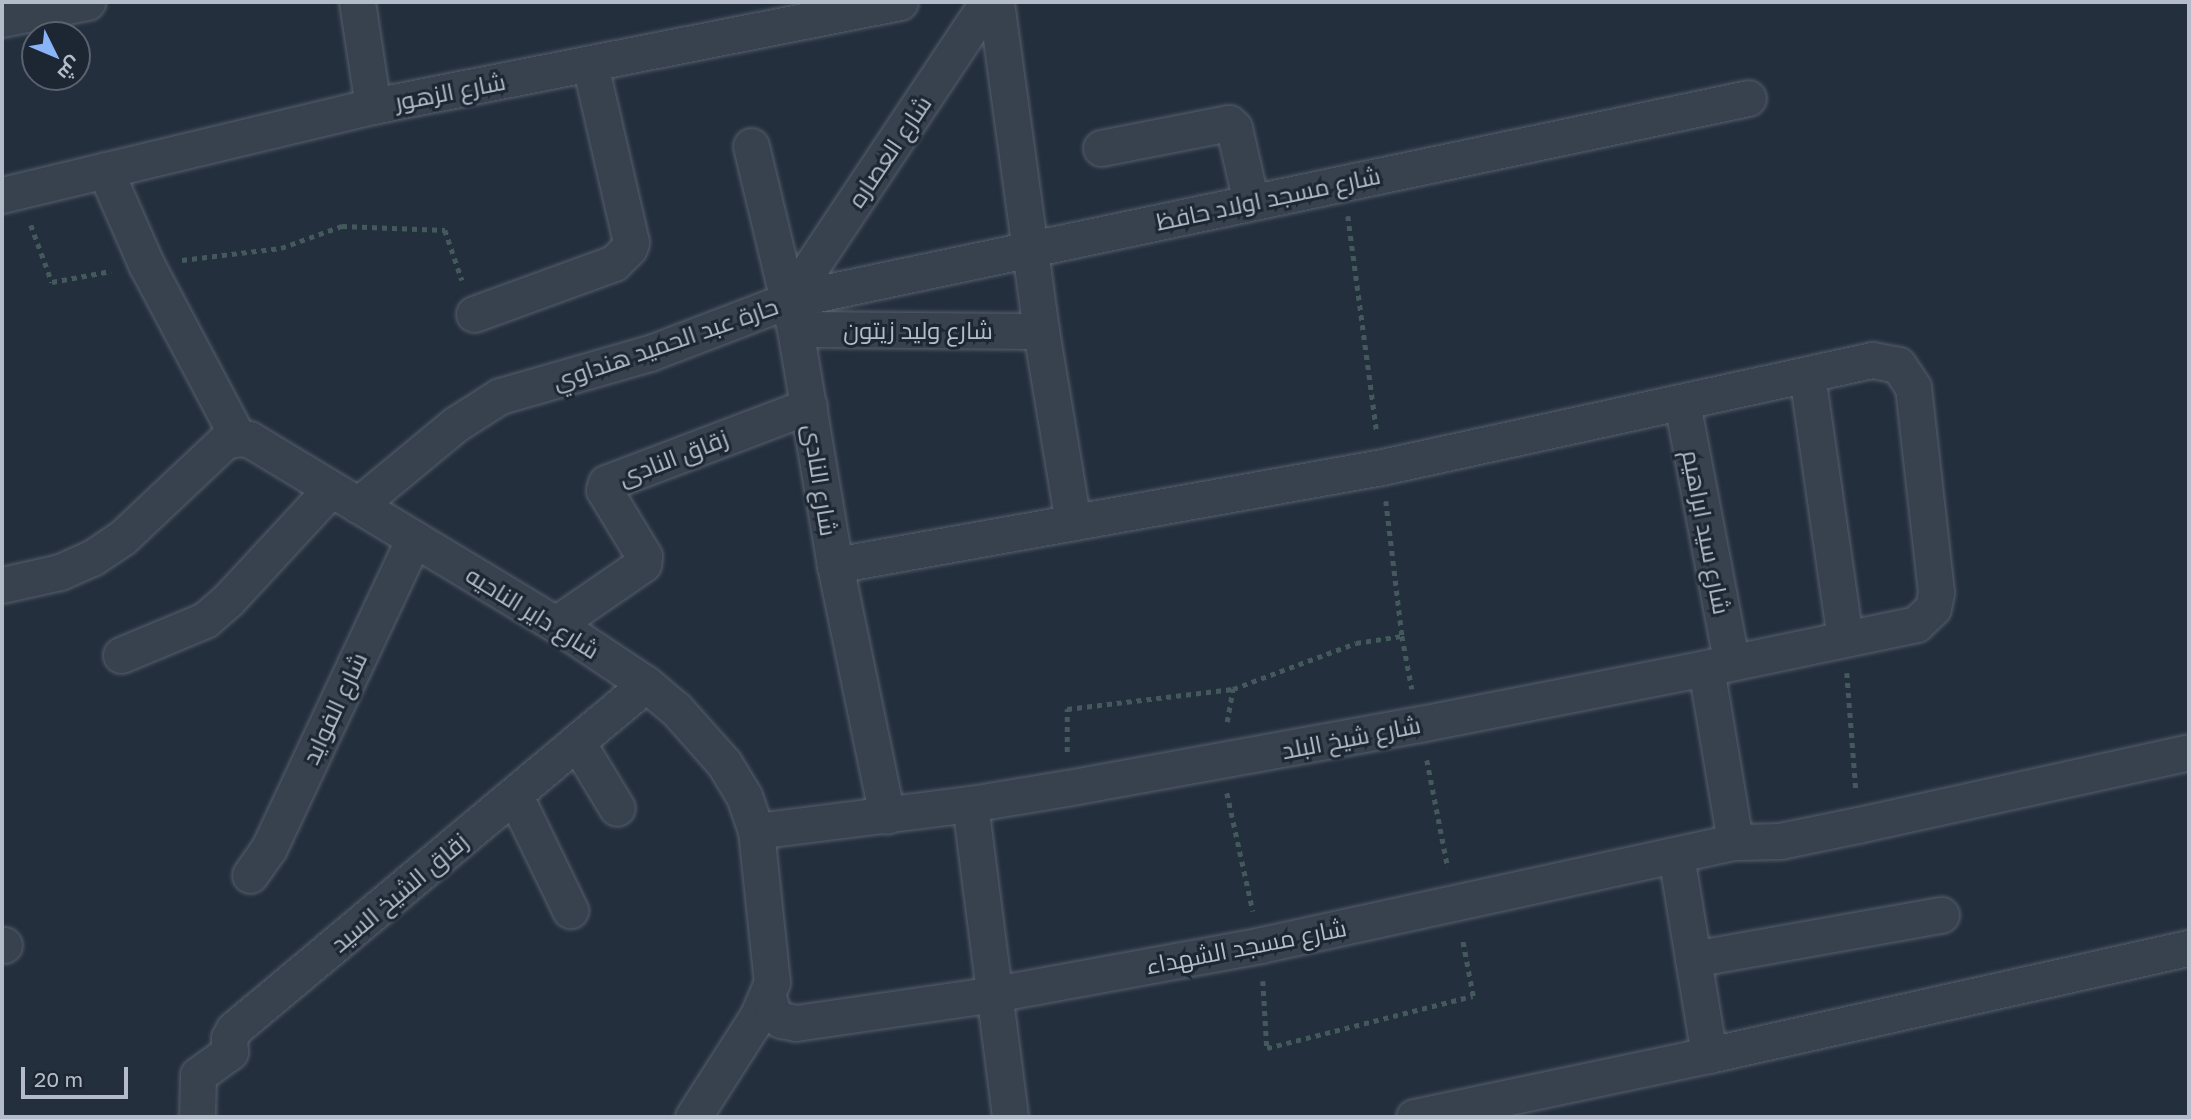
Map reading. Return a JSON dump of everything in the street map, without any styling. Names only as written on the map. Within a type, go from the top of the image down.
[{"type":"street","points":[[2,19],[87,2]]},
{"type":"street","points":[[356,2],[373,106]]},
{"type":"street","name":"شارع الزهور","points":[[10,193],[373,106],[901,2]]},
{"type":"street","name":"شارع العصاره","points":[[792,315],[988,2]]},
{"type":"street","points":[[996,2],[1041,331],[1073,522]]},
{"type":"street","points":[[474,314],[614,264],[629,248],[631,242],[590,64]]},
{"type":"street","name":"شارع مسجد اولاد حافظ","points":[[792,315],[1030,248],[1748,98]]},
{"type":"street","points":[[1101,148],[1227,122],[1234,128],[1251,202]]},
{"type":"street","name":"شارع النادى","points":[[751,146],[792,315],[835,565],[887,816]]},
{"type":"street","points":[[2,585],[51,575],[92,558],[122,538],[214,450],[225,441],[238,438],[146,264],[105,170]]},
{"type":"street","name":"شارع وليد زيتون","points":[[792,315],[1041,331]]},
{"type":"street","name":"حارة عبد الحميد هنداوي","points":[[121,655],[205,620],[344,497],[500,396],[792,315]]},
{"type":"street","name":"شارع شيخ البلد","points":[[756,831],[970,804],[1220,762],[1916,624],[1933,608],[1936,592],[1913,387],[1898,365],[1887,361],[1872,360],[1807,375]]},
{"type":"street","points":[[835,565],[1382,467],[1807,375],[1845,638]]},
{"type":"street","name":"شارع سيد ابراهيم","points":[[1682,403],[1718,664],[1735,842]]},
{"type":"street","name":"زقاق النادى","points":[[556,624],[643,564],[644,556],[604,490],[606,483],[809,405]]},
{"type":"street","name":"شارع داير الناحيه","points":[[238,438],[263,446],[556,624],[646,684],[676,709],[724,763],[744,796],[756,831],[772,982],[768,997],[693,1117]]},
{"type":"street","name":"شارع الفوايد","points":[[250,876],[269,848],[414,539]]},
{"type":"street","name":"زقاق الشيخ السيد","points":[[197,1117],[198,1075],[204,1068],[230,1052],[229,1038],[234,1029],[646,684]]},
{"type":"street","points":[[577,742],[617,808]]},
{"type":"street","name":"شارع مسجد الشهداء","points":[[768,997],[772,1013],[781,1020],[796,1023],[995,994],[1261,945],[1735,842],[1780,841],[2189,752]]},
{"type":"street","points":[[515,796],[570,910]]},
{"type":"street","points":[[970,804],[1010,1117]]},
{"type":"street","points":[[1676,855],[1709,1055]]},
{"type":"street","points":[[1693,959],[1941,915]]},
{"type":"street","points":[[1414,1117],[1547,1104],[1709,1055],[2189,948]]},
{"type":"path","points":[[1343,183],[1402,636],[1420,724]]},
{"type":"path","points":[[10,193],[52,282],[146,264],[281,248],[342,226],[445,230],[474,314]]},
{"type":"path","points":[[1067,789],[1067,709],[1233,689],[1356,643],[1402,636]]},
{"type":"path","points":[[1845,638],[1858,825]]},
{"type":"path","points":[[1220,762],[1261,945],[1267,1048]]}]
